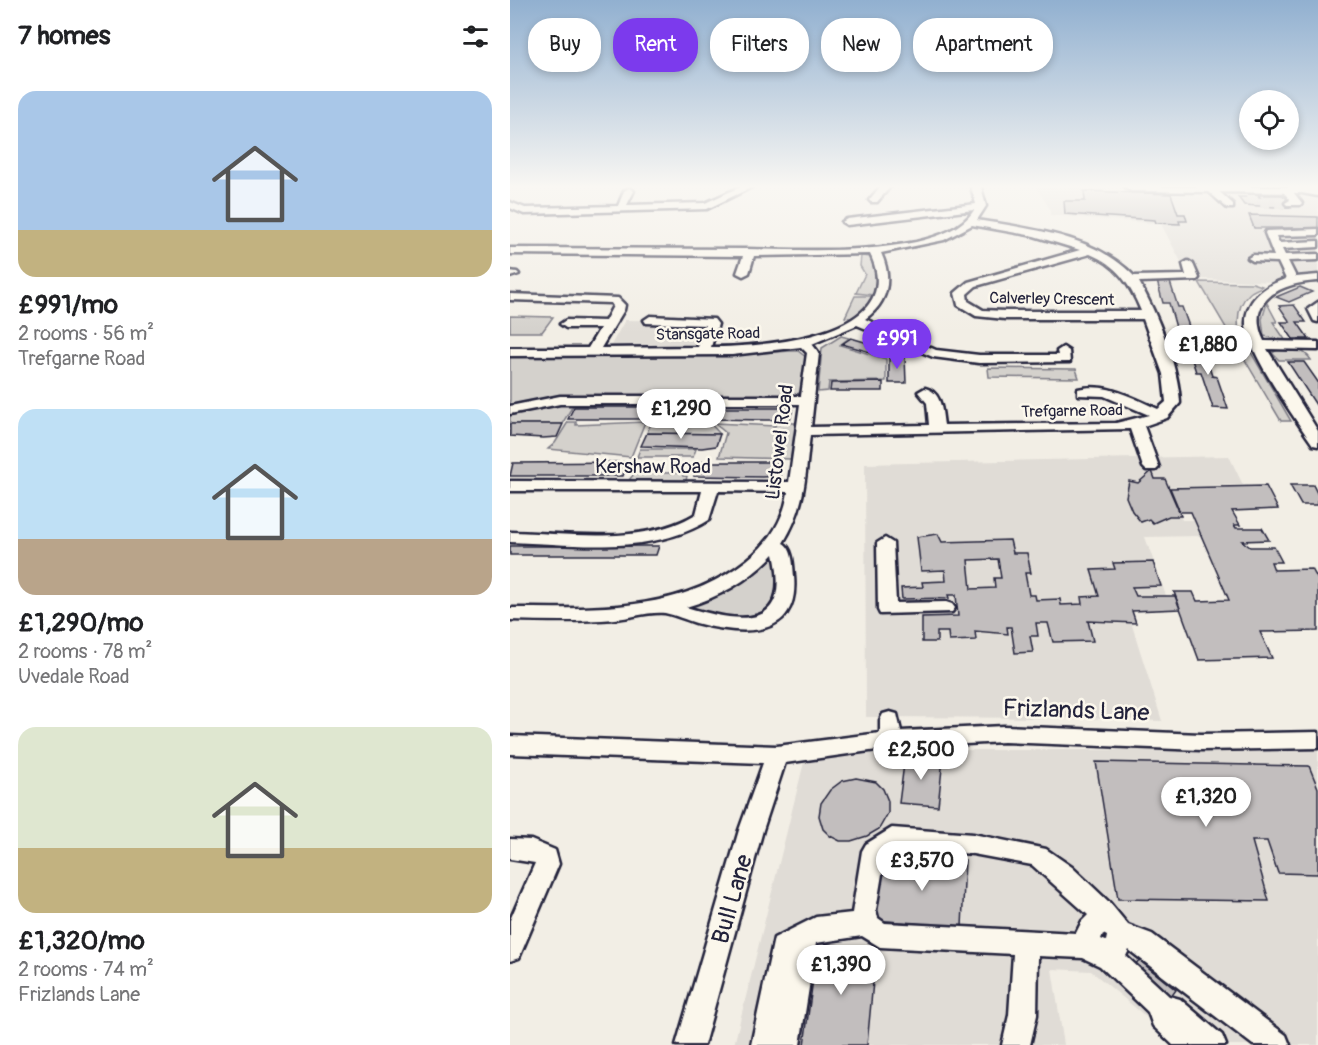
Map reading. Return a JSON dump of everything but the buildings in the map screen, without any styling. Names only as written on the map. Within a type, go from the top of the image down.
[{"type":"street","points":[[510,251],[874,252],[929,241],[941,236]]},
{"type":"street","points":[[1049,236],[1091,250],[1118,265],[1131,279],[1174,381],[1173,403],[1162,415],[1106,392],[1083,392]]},
{"type":"street","points":[[1271,236],[1292,280]]},
{"type":"street","points":[[1275,246],[1318,244]]},
{"type":"street","name":"Calverley Crescent","points":[[1091,250],[972,284],[961,293],[962,303],[980,313],[1005,315],[1148,315]]},
{"type":"street","points":[[743,273],[750,252]]},
{"type":"street","name":"Stansgate Road","points":[[510,352],[742,351],[804,342],[836,332],[858,321],[874,306],[883,289],[883,273],[874,252]]},
{"type":"street","points":[[1253,258],[1281,259],[1318,256]]},
{"type":"street","points":[[1131,279],[1193,278],[1188,264]]},
{"type":"street","points":[[1316,439],[1258,345],[1252,327],[1257,303],[1267,291],[1292,280],[1318,278]]},
{"type":"street","points":[[510,297],[614,300],[619,305],[618,310],[592,352]]},
{"type":"street","points":[[1318,306],[1314,309],[1318,318]]},
{"type":"street","points":[[650,320],[710,322],[712,324],[710,336],[703,351]]},
{"type":"street","points":[[858,321],[915,348],[955,357],[1065,359],[1063,351]]},
{"type":"street","points":[[566,324],[609,325]]},
{"type":"street","name":"Listowel Road","points":[[510,614],[622,612],[663,606],[721,585],[743,572],[774,546],[789,523],[796,487],[813,353],[804,342]]},
{"type":"street","points":[[1258,345],[1318,346]]},
{"type":"street","points":[[925,392],[934,402],[937,429]]},
{"type":"street","points":[[510,410],[560,400],[807,400]]},
{"type":"street","name":"Trefgarne Road","points":[[803,431],[1116,427],[1136,425],[1162,415]]},
{"type":"street","points":[[1136,425],[1151,467]]},
{"type":"street","name":"Kershaw Road","points":[[510,486],[796,487]]},
{"type":"street","points":[[510,537],[623,538],[671,532],[703,516],[711,487]]},
{"type":"street","points":[[885,543],[887,610],[946,608]]},
{"type":"street","name":"Listowel Road","points":[[663,606],[742,626],[763,622],[782,610],[788,599],[784,557],[780,548],[774,546]]},
{"type":"street","name":"Frizlands Lane","points":[[510,745],[777,755],[890,730],[1201,742],[1318,740]]},
{"type":"street","name":"Bull Lane","points":[[690,1045],[751,830],[777,755]]},
{"type":"street","points":[[1193,1045],[1163,1016],[1158,1003],[1106,939],[1101,911],[1063,874],[1038,856],[973,844],[892,838],[874,851],[864,910],[866,924],[880,935],[1026,943],[1106,939],[1143,943],[1276,1045]]},
{"type":"street","points":[[510,849],[541,852],[547,857],[547,864],[510,949]]},
{"type":"street","points":[[765,1045],[783,947],[816,929],[866,924]]},
{"type":"street","points":[[786,1045],[804,936]]},
{"type":"street","points":[[1016,1045],[1023,1015],[1026,943]]},
{"type":"street","points":[[1158,1003],[1171,1009],[1212,1045]]},
{"type":"shaded area","points":[[1167,236],[1318,236],[1318,276],[1275,282],[1201,279],[1197,275],[1187,273]]},
{"type":"shaded area","points":[[861,256],[871,257],[877,279],[874,295],[856,293],[865,274],[860,266]]},
{"type":"shaded area","points":[[1199,282],[1253,283],[1262,286],[1250,293],[1240,307],[1239,332],[1291,421],[1281,421]]},
{"type":"shaded area","points":[[855,296],[873,296],[865,308],[853,319],[845,317]]},
{"type":"shaded area","points":[[1267,303],[1277,322],[1273,322],[1286,341],[1264,336],[1262,319]]},
{"type":"shaded area","points":[[510,316],[553,317],[542,332],[510,332]]},
{"type":"shaded area","points":[[625,320],[710,321],[699,347],[610,347]]},
{"type":"shaded area","points":[[841,336],[849,338],[840,345],[886,359],[886,381],[829,382],[828,391],[818,392],[822,348]]},
{"type":"shaded area","points":[[1279,349],[1301,351],[1311,360],[1279,360],[1272,353]]},
{"type":"shaded area","points":[[798,351],[807,358],[801,392],[793,396],[552,397],[510,407],[510,355],[722,356]]},
{"type":"shaded area","points":[[988,368],[1076,369],[1079,378],[989,377]]},
{"type":"shaded area","points":[[557,403],[574,404],[562,424],[510,424],[510,414]]},
{"type":"shaded area","points":[[659,403],[714,404],[708,421],[720,434],[647,433]]},
{"type":"shaded area","points":[[568,422],[576,422],[576,425],[645,422],[631,457],[548,449],[555,443]]},
{"type":"shaded area","points":[[714,423],[775,426],[776,423],[796,423],[791,459],[719,457],[726,433]]},
{"type":"shaded area","points":[[640,449],[696,449],[693,457],[637,457]]},
{"type":"shaded area","points":[[1229,456],[1243,485],[1169,487],[1182,520],[1194,520],[1200,536],[1145,537],[1169,604],[1126,606],[1162,721],[1080,718],[866,717],[865,464]]},
{"type":"shaded area","points":[[635,473],[684,473],[683,476],[687,476],[686,481],[628,481]]},
{"type":"shaded area","points":[[774,557],[778,560],[777,607],[744,622],[688,609],[687,606],[737,585]]},
{"type":"shaded area","points":[[807,750],[1318,750],[1318,1045],[1180,1045],[1091,971],[1052,969],[1064,1045],[734,1045]]}]
